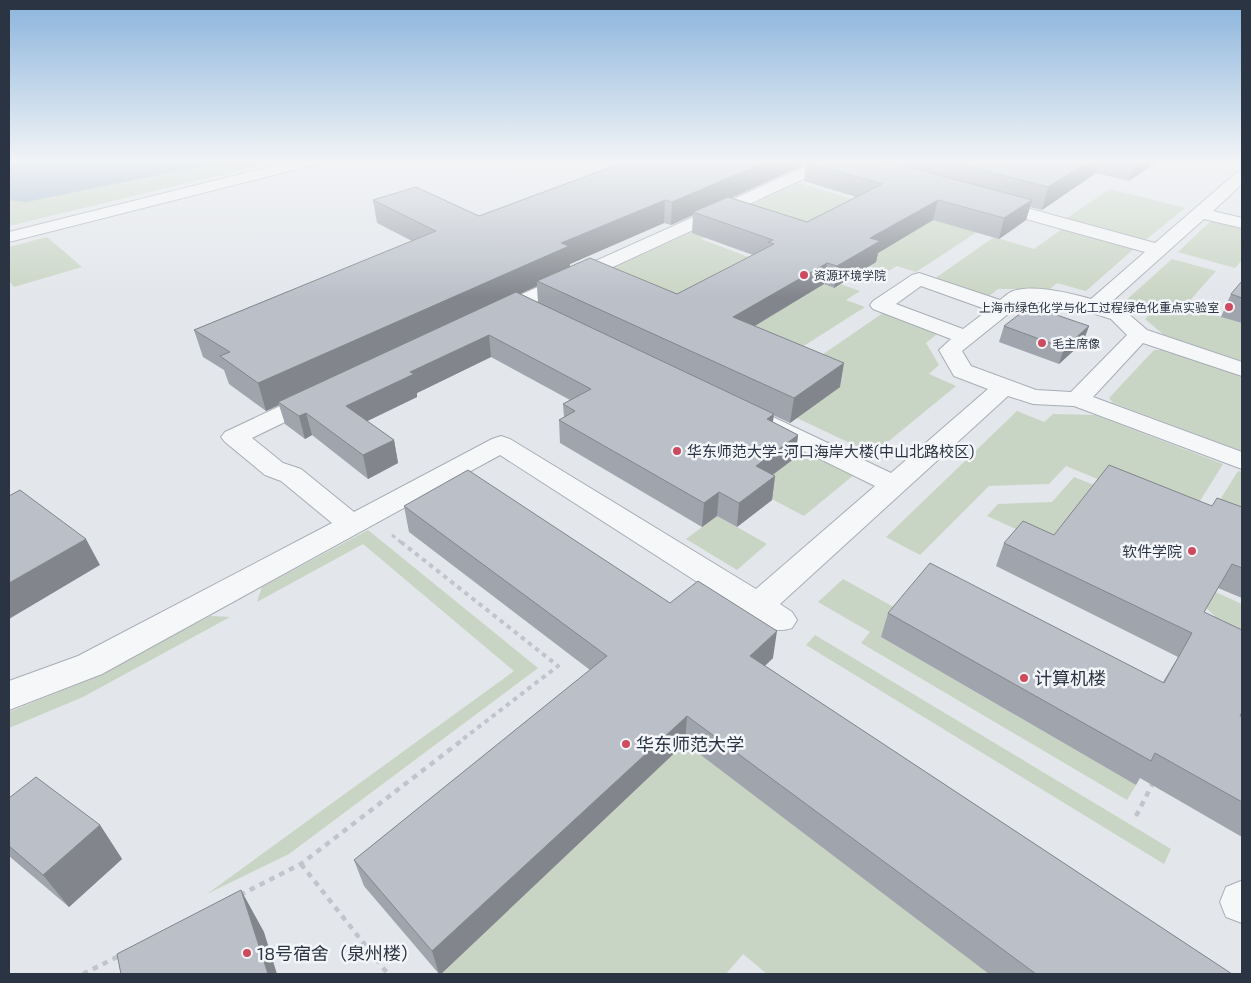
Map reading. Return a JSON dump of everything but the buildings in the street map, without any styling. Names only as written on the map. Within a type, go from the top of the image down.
[{"type":"street","points":[[9,237],[133,206]]},
{"type":"street","points":[[563,325],[509,307],[737,206]]},
{"type":"street","points":[[1000,206],[1159,250]]},
{"type":"street","points":[[1094,307],[1209,206]]},
{"type":"street","points":[[1201,213],[1242,223]]},
{"type":"street","points":[[966,337],[880,306],[919,279],[1004,308]]},
{"type":"street","points":[[901,292],[986,322]]},
{"type":"street","points":[[1242,369],[1139,335],[1118,315],[1060,296],[1018,296],[950,350],[962,370],[1032,397],[1078,399],[1242,461]]},
{"type":"street","points":[[1078,399],[1139,335]]},
{"type":"street","points":[[9,696],[90,665],[501,444],[769,613],[894,485],[1005,386]]},
{"type":"street","points":[[332,391],[234,437],[274,469],[291,475],[360,521]]},
{"type":"street","points":[[742,411],[894,485]]},
{"type":"path","points":[[231,899],[300,864],[558,666],[360,521]]},
{"type":"path","points":[[1136,816],[1158,774]]},
{"type":"path","points":[[300,864],[388,974]]},
{"type":"path","points":[[83,974],[126,952]]},
{"type":"green space","points":[[9,206],[93,206],[9,226]]},
{"type":"green space","points":[[749,206],[870,206],[811,238],[744,219],[701,239],[751,258],[676,309],[595,276]]},
{"type":"green space","points":[[1085,206],[1177,206],[1185,208],[1143,242],[1064,220]]},
{"type":"green space","points":[[920,216],[977,232],[916,272],[897,266],[887,272],[869,266],[875,262],[866,259],[926,224]]},
{"type":"green space","points":[[1212,220],[1242,228],[1242,260],[1235,268],[1178,252]]},
{"type":"green space","points":[[1065,227],[1136,247],[1086,291],[1057,283],[1050,289],[998,289],[988,297],[934,279],[994,237],[1034,249]]},
{"type":"green space","points":[[47,237],[82,267],[14,287],[9,281],[9,247]]},
{"type":"green space","points":[[1172,259],[1216,271],[1185,306],[1242,323],[1242,361],[1164,335],[1145,319],[1152,312],[1123,303]]},
{"type":"green space","points":[[824,284],[834,288],[840,284],[860,291],[846,300],[865,307],[780,361],[751,328]]},
{"type":"green space","points":[[883,313],[937,334],[926,343],[939,365],[929,374],[956,386],[873,454],[797,418],[839,387],[800,370]]},
{"type":"green space","points":[[1154,350],[1164,350],[1242,376],[1242,451],[1113,403],[1109,398]]},
{"type":"green space","points":[[1017,411],[1044,422],[1053,414],[1095,415],[1223,464],[1190,517],[1066,466],[1049,484],[989,486],[920,555],[886,537]]},
{"type":"green space","points":[[806,450],[855,474],[804,516],[753,489]]},
{"type":"green space","points":[[1238,471],[1242,472],[1242,513],[1218,503]]},
{"type":"green space","points":[[1074,477],[1094,485],[1064,524],[1242,604],[1242,656],[1203,638],[1215,616],[1200,603],[1049,544],[987,516],[998,504],[1052,502]]},
{"type":"green space","points":[[717,516],[767,544],[737,570],[686,539]]},
{"type":"green space","points":[[368,530],[538,668],[289,854],[207,894],[514,671],[363,544],[257,602],[262,587]]},
{"type":"green space","points":[[843,579],[903,612],[881,637],[1136,785],[1127,800],[861,643],[870,632],[818,602]]},
{"type":"green space","points":[[210,616],[230,617],[83,697],[9,728],[9,712],[91,679]]},
{"type":"green space","points":[[815,635],[1171,849],[1164,864],[806,645]]},
{"type":"green space","points":[[678,737],[990,974],[767,974],[743,954],[726,974],[441,974],[652,774]]},
{"type":"place","name":"资源环境学院","points":[[804,275]]},
{"type":"place","name":"上海市绿色化学与化工过程绿色化重点实验室","points":[[1229,307]]},
{"type":"place","name":"毛主席像","points":[[1042,343]]},
{"type":"place","name":"华东师范大学-河口海岸大楼(中山北路校区)","points":[[677,451]]},
{"type":"place","name":"软件学院","points":[[1192,551]]},
{"type":"place","name":"计算机楼","points":[[1024,678]]},
{"type":"place","name":"华东师范大学","points":[[626,744]]},
{"type":"place","name":"18号宿舍（泉州楼）","points":[[247,953]]}]
